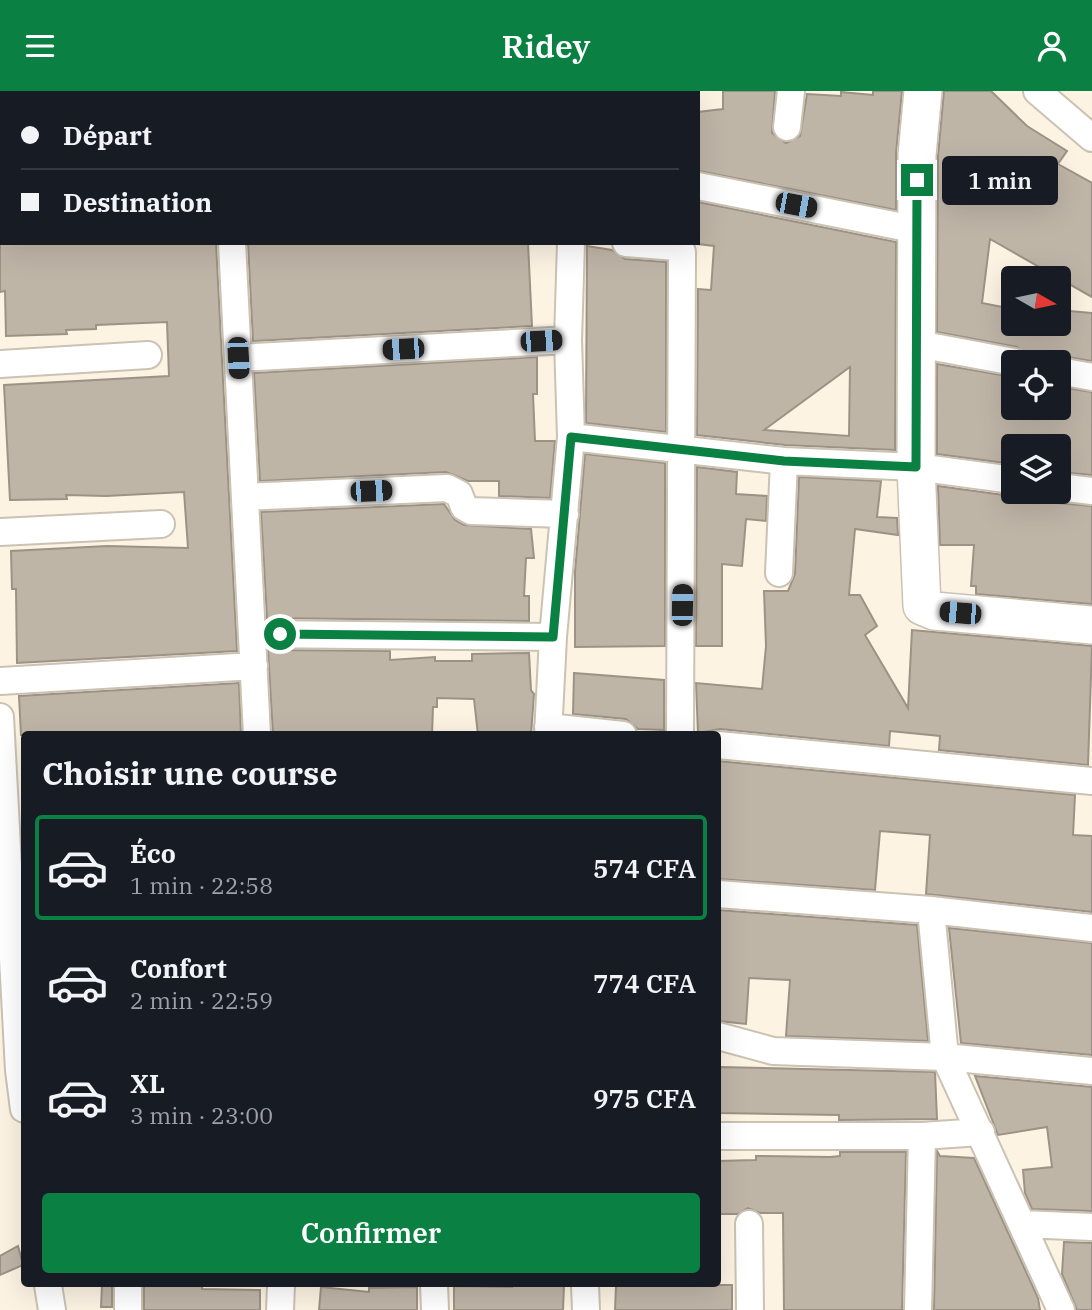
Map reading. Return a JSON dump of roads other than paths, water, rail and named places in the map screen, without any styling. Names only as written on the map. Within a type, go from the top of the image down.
[{"type":"street","points":[[787,127],[791,91]]},
{"type":"street","points":[[923,91],[917,155],[916,467],[924,609],[1092,625]]},
{"type":"street","points":[[1037,91],[1092,138]]},
{"type":"street","points":[[700,185],[918,230]]},
{"type":"street","points":[[232,245],[257,731]]},
{"type":"street","points":[[548,731],[553,637],[571,437],[568,339],[571,245]]},
{"type":"street","points":[[651,245],[676,247],[682,252],[684,450],[680,731]]},
{"type":"street","points":[[238,358],[568,339]]},
{"type":"street","points":[[918,344],[1001,360]]},
{"type":"street","points":[[0,364],[148,355]]},
{"type":"street","points":[[1071,373],[1092,377]]},
{"type":"street","points":[[571,437],[784,461],[916,467],[1001,478]]},
{"type":"street","points":[[779,573],[784,461]]},
{"type":"street","points":[[245,497],[447,488],[459,494],[464,507],[471,511],[565,514]]},
{"type":"street","points":[[1071,488],[1092,491]]},
{"type":"street","points":[[0,532],[161,524]]},
{"type":"street","points":[[252,633],[553,637]]},
{"type":"street","points":[[0,681],[254,666]]},
{"type":"street","points":[[0,717],[20,995],[10,1062],[21,1099]]},
{"type":"street","points":[[721,745],[1092,781]]},
{"type":"street","points":[[721,894],[931,910],[1092,928]]},
{"type":"street","points":[[931,910],[945,1057],[1061,1310]]},
{"type":"street","points":[[721,1037],[774,1051],[945,1057],[1092,1071]]},
{"type":"street","points":[[721,1136],[922,1136],[981,1132]]},
{"type":"street","points":[[918,1310],[922,1136]]},
{"type":"street","points":[[748,1224],[750,1310]]},
{"type":"street","points":[[1023,1224],[1092,1227]]},
{"type":"street","points":[[48,1287],[52,1310]]},
{"type":"street","points":[[128,1287],[128,1310]]},
{"type":"street","points":[[280,1310],[281,1287]]},
{"type":"street","points":[[434,1287],[435,1310]]},
{"type":"street","points":[[585,1287],[586,1310]]}]
